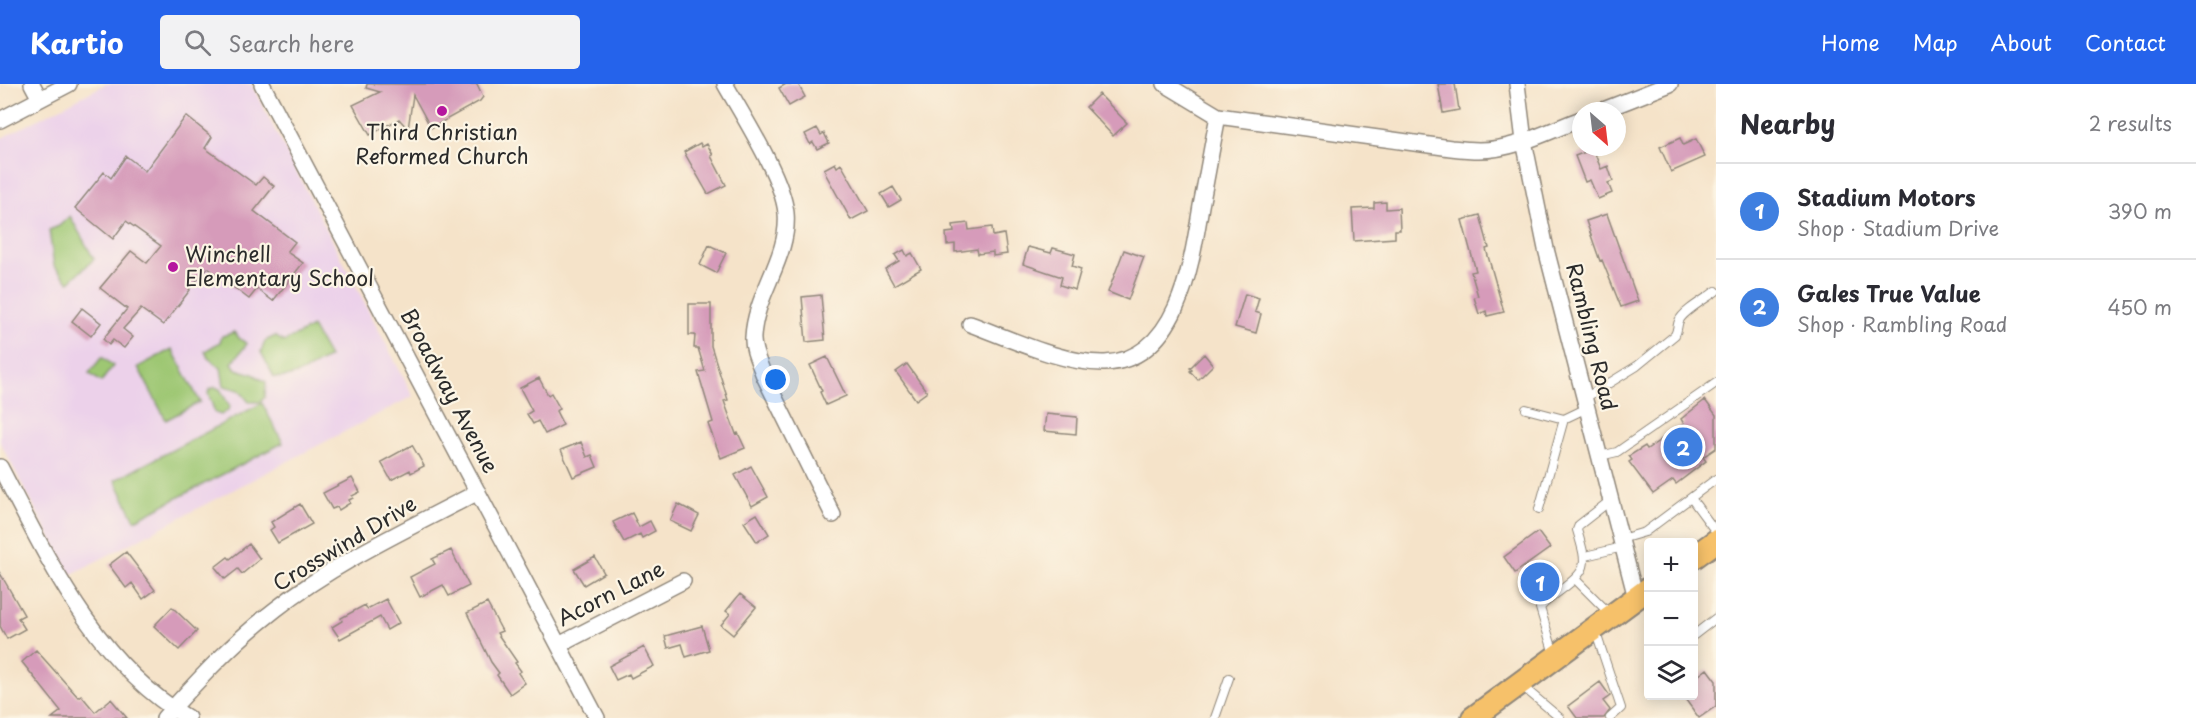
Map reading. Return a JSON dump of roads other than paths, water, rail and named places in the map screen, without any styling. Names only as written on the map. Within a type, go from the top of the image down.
[{"type":"main road","points":[[1698,554],[1716,541]]},
{"type":"main road","points":[[1482,716],[1519,684],[1644,595]]},
{"type":"street","points":[[32,84],[40,99]]},
{"type":"street","points":[[0,120],[69,84]]},
{"type":"street","name":"Broadway Avenue","points":[[262,84],[597,718]]},
{"type":"street","points":[[725,84],[774,175],[786,212],[786,228],[780,251],[758,308],[753,338],[755,353],[764,376],[833,515]]},
{"type":"street","points":[[1165,84],[1218,116],[1451,148],[1480,150],[1524,141],[1572,122]]},
{"type":"street","name":"Rambling Road","points":[[1517,84],[1524,141],[1546,249],[1622,543],[1644,595]]},
{"type":"street","points":[[1624,102],[1670,84]]},
{"type":"street","points":[[970,324],[1049,354],[1089,362],[1113,362],[1127,359],[1145,349],[1160,334],[1170,318],[1187,281],[1218,116]]},
{"type":"street","points":[[0,467],[69,595],[116,656],[168,713],[188,718]]},
{"type":"street","name":"Crosswind Drive","points":[[168,713],[226,652],[284,603],[316,580],[478,492]]},
{"type":"street","name":"Acorn Lane","points":[[559,645],[683,580]]},
{"type":"lane","points":[[1539,509],[1564,419],[1675,335],[1679,321],[1684,315],[1716,291]]},
{"type":"lane","points":[[1600,456],[1617,452],[1716,384]]},
{"type":"lane","points":[[1526,409],[1564,419]]},
{"type":"lane","points":[[1585,556],[1645,532],[1716,479]]},
{"type":"lane","points":[[1691,498],[1716,532]]},
{"type":"lane","points":[[1555,658],[1540,609],[1542,604],[1582,572],[1586,562],[1577,530],[1579,525],[1611,500]]},
{"type":"lane","points":[[1575,579],[1603,622],[1621,708],[1610,718]]},
{"type":"lane","points":[[1698,632],[1716,618]]},
{"type":"lane","points":[[1215,718],[1229,678]]},
{"type":"lane","points":[[1519,684],[1560,718]]},
{"type":"place","name":"Third Christian Reformed Church","points":[[442,111]]},
{"type":"place","name":"Winchell Elementary School","points":[[173,267]]},
{"type":"place","name":"Gales True Value","points":[[1683,447]]},
{"type":"place","name":"Stadium Motors","points":[[1540,582]]}]
